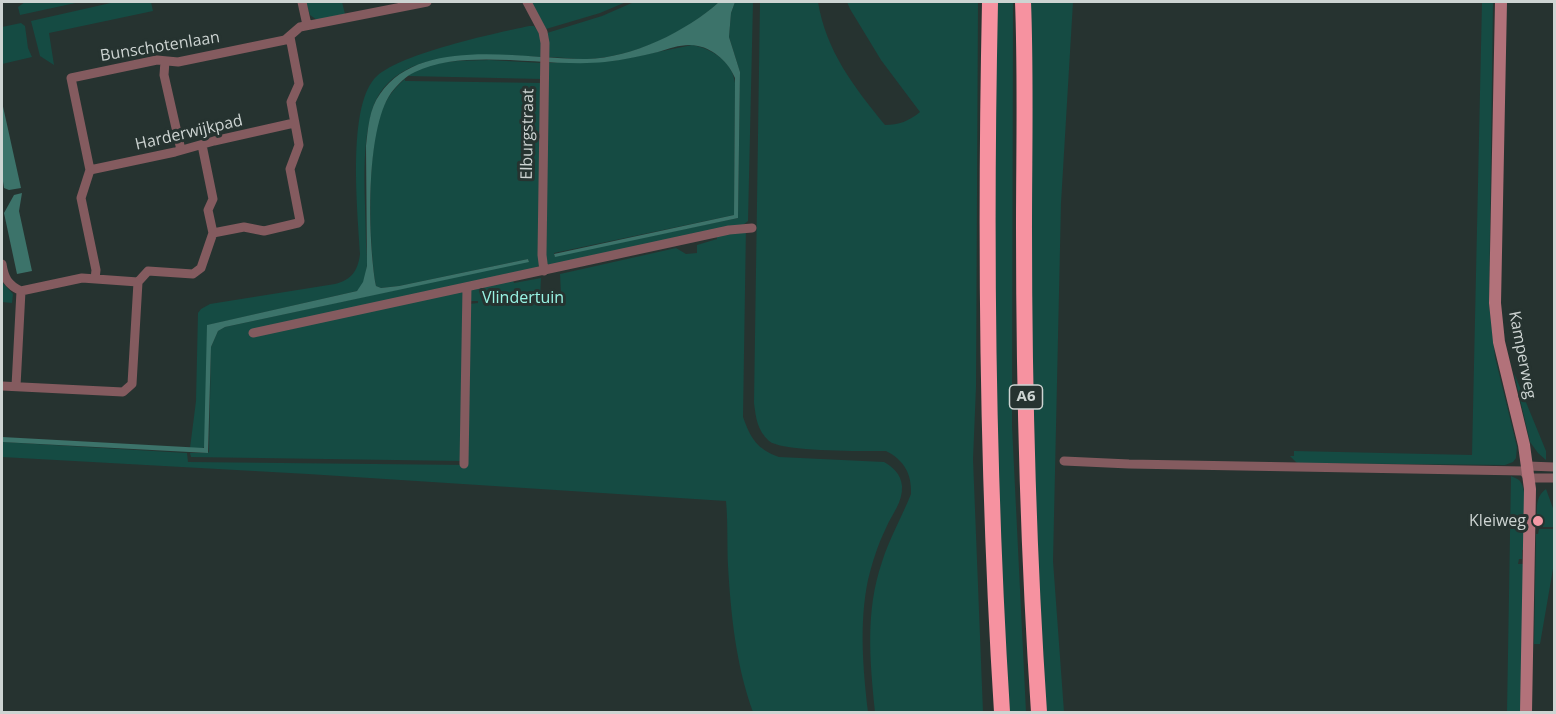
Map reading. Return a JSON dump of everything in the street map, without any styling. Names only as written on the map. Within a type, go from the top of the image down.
[{"type":"highway","name":"A6","points":[[990,2],[987,354],[993,554],[1002,712]]},
{"type":"highway","name":"A6","points":[[1023,2],[1026,76],[1024,227],[1026,422],[1039,712]]},
{"type":"street","points":[[302,2],[307,25],[427,2]]},
{"type":"street","name":"Elburgstraat","points":[[527,2],[543,32],[542,255],[544,271]]},
{"type":"street","name":"Kamperweg","points":[[1501,2],[1496,311],[1502,356],[1526,472],[1531,520],[1526,712]]},
{"type":"street","name":"Bunschotenlaan","points":[[95,279],[96,270],[81,198],[90,170],[68,77],[152,61],[178,62],[290,38],[300,27],[307,25]]},
{"type":"street","points":[[213,233],[244,227],[264,231],[300,221],[290,170],[290,163],[299,145],[291,102],[299,84],[290,38]]},
{"type":"street","points":[[165,61],[164,75],[181,150]]},
{"type":"street","name":"Harderwijkpad","points":[[90,170],[294,123]]},
{"type":"street","points":[[2,386],[123,392],[132,384],[138,282],[148,271],[194,274],[201,268],[213,233],[208,210],[213,199],[202,145]]},
{"type":"street","points":[[253,333],[544,271],[693,244],[733,230],[752,228]]},
{"type":"street","points":[[2,264],[5,280],[13,288],[21,291],[82,278],[138,282]]},
{"type":"street","points":[[464,464],[467,287]]},
{"type":"street","points":[[16,386],[21,291]]},
{"type":"street","points":[[1064,461],[1526,472],[1554,478]]},
{"type":"street","points":[[1526,472],[1554,467]]},
{"type":"green space","points":[[25,2],[80,2],[20,15],[18,7]]},
{"type":"green space","points":[[115,2],[151,2],[153,11],[49,33],[54,65],[40,56],[31,21]]},
{"type":"green space","points":[[306,2],[342,2],[345,14],[317,20],[310,15]]},
{"type":"green space","points":[[530,2],[626,2],[600,13],[546,29]]},
{"type":"green space","points":[[634,2],[719,2],[691,24],[642,48],[589,59],[547,57],[547,33],[602,16]]},
{"type":"green space","points":[[735,2],[753,2],[748,221],[743,225],[552,267],[546,263],[547,63],[613,61],[692,45],[706,49],[720,57],[730,69],[735,83],[734,215],[554,253],[554,256],[738,218],[740,72],[729,37],[731,13]]},
{"type":"green space","points":[[760,2],[818,2],[827,37],[843,68],[885,125],[904,122],[920,112],[881,60],[847,2],[978,2],[976,387],[973,459],[983,712],[875,712],[870,637],[873,599],[885,553],[911,494],[906,468],[886,451],[824,450],[777,445],[765,437],[758,424],[754,403]]},
{"type":"green space","points":[[996,2],[1013,2],[1012,426],[1026,712],[1008,712],[994,442]]},
{"type":"green space","points":[[1028,2],[1073,2],[1061,203],[1053,561],[1064,712],[1043,712],[1030,487]]},
{"type":"green space","points":[[1482,2],[1493,2],[1489,304],[1495,357],[1517,447],[1516,458],[1505,465],[1297,463],[1290,456],[1294,456],[1294,451],[1472,455]]},
{"type":"green space","points":[[21,23],[25,26],[28,48],[32,57],[2,64],[2,27]]},
{"type":"green space","points":[[534,26],[539,33],[542,57],[495,55],[444,58],[420,64],[399,74],[383,89],[372,111],[366,143],[364,177],[367,262],[364,281],[357,291],[208,325],[205,446],[202,449],[190,448],[196,401],[198,313],[201,309],[210,304],[335,284],[349,277],[358,265],[360,254],[356,187],[357,134],[367,90],[377,76],[389,68],[427,52]]},
{"type":"green space","points":[[489,60],[542,63],[542,79],[408,76],[416,70],[436,64]]},
{"type":"green space","points":[[405,79],[405,81],[542,83],[539,265],[536,269],[463,291],[462,461],[191,457],[190,453],[209,452],[211,347],[218,331],[225,327],[529,261],[528,259],[399,286],[381,288],[376,286],[371,223],[373,149],[376,128],[383,107],[394,90]]},
{"type":"green space","name":"Vlindertuin","points":[[746,226],[743,417],[752,437],[760,447],[779,457],[884,462],[896,471],[900,478],[901,497],[878,547],[865,596],[863,646],[868,712],[753,712],[738,658],[733,622],[726,501],[2,457],[2,442],[187,453],[188,462],[466,465],[469,304],[478,303],[478,301],[469,301],[469,293],[472,289],[513,280],[514,283],[541,278],[540,299],[558,300],[561,294],[560,274],[676,248],[686,254],[697,253],[697,245],[717,239],[717,232]]},
{"type":"green space","points":[[2,282],[13,294],[12,303],[2,302]]},
{"type":"green space","points":[[1514,373],[1546,451],[1546,460],[1530,442]]},
{"type":"green space","points":[[1511,476],[1520,481],[1523,487],[1525,504],[1524,550],[1522,550],[1522,559],[1519,559],[1518,564],[1524,564],[1521,712],[1507,712]]},
{"type":"green space","points":[[1546,489],[1554,511],[1554,527],[1543,527],[1543,523],[1537,521],[1538,499]]},
{"type":"green space","points":[[1539,529],[1554,529],[1554,563],[1540,644],[1534,644],[1536,534]]},
{"type":"shaded area","points":[[719,2],[735,2],[731,13],[729,37],[740,72],[738,218],[555,257],[554,254],[734,215],[735,78],[725,62],[710,50],[693,45],[683,46],[605,62],[558,63],[482,59],[435,65],[412,74],[396,87],[383,110],[377,132],[373,158],[370,215],[376,286],[381,288],[399,286],[528,259],[529,262],[225,327],[218,331],[211,347],[208,453],[2,442],[2,437],[204,448],[207,325],[357,291],[363,282],[367,266],[366,146],[368,126],[376,100],[398,75],[421,63],[476,54],[587,59],[622,54],[675,33]]},
{"type":"shaded area","points":[[2,102],[21,188],[9,190],[4,188],[2,175]]},
{"type":"shaded area","points":[[22,193],[19,211],[32,271],[17,274],[4,213],[14,195]]},
{"type":"place","name":"Kleiweg","points":[[1538,521]]}]
